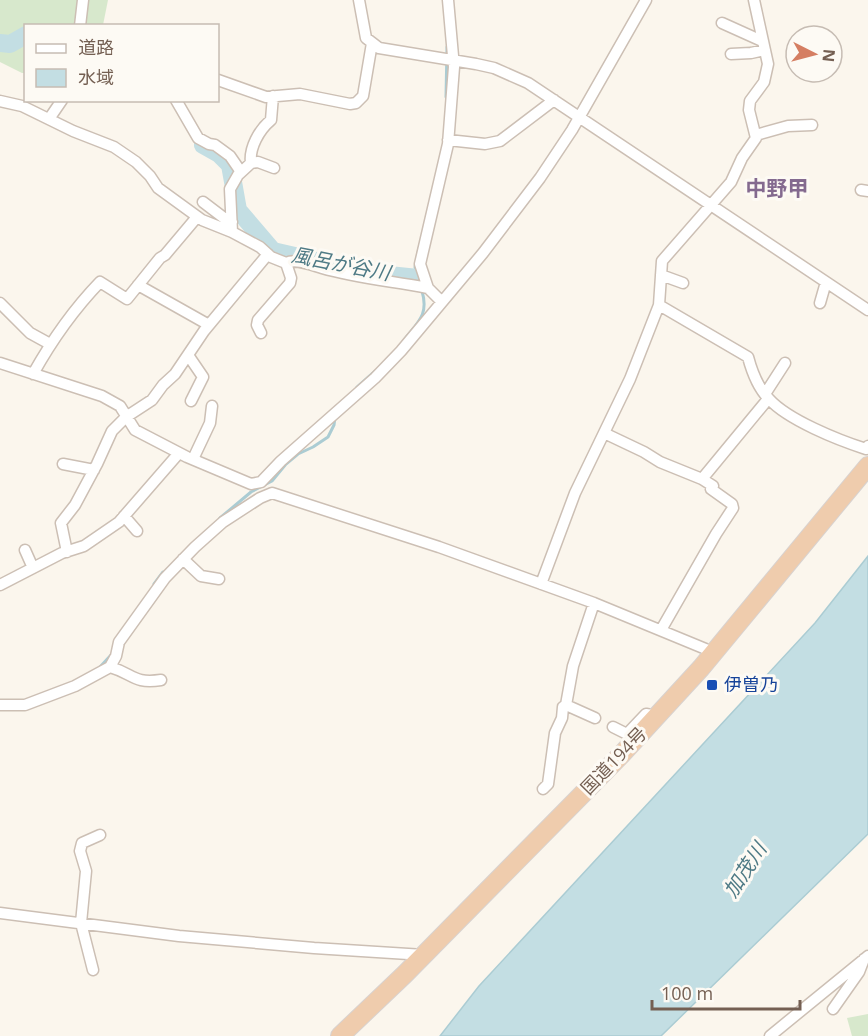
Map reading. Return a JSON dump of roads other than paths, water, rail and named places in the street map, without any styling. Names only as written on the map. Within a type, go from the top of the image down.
[{"type":"highway","name":"国道194号","points":[[340,1036],[424,955],[621,755],[713,652],[868,466]]},
{"type":"street","points":[[80,24],[83,0]]},
{"type":"street","points":[[358,0],[366,38],[379,48],[494,68],[528,82],[868,310]]},
{"type":"street","points":[[442,302],[428,288],[421,270],[420,257],[431,222],[448,140],[453,60],[448,0]]},
{"type":"street","points":[[0,705],[26,705],[75,686],[110,667],[116,656],[119,642],[165,578],[223,522],[264,488],[281,461],[375,378],[401,351],[483,254],[534,187],[580,117],[646,0]]},
{"type":"street","points":[[541,584],[575,493],[630,379],[659,305],[662,261],[701,213],[731,182],[756,138],[749,110],[750,101],[764,82],[768,64],[754,0]]},
{"type":"street","points":[[722,23],[763,46]]},
{"type":"street","points":[[219,80],[266,97],[300,94],[350,104],[357,103],[363,96],[372,43]]},
{"type":"street","points":[[731,54],[752,53],[763,46]]},
{"type":"street","points":[[251,163],[255,143],[263,127],[271,120],[273,96]]},
{"type":"street","points":[[448,140],[485,144],[500,141],[554,100]]},
{"type":"street","points":[[0,101],[22,106],[122,153],[136,162],[158,188],[197,217],[211,225],[232,227]]},
{"type":"street","points":[[49,119],[61,102]]},
{"type":"street","points":[[177,102],[198,138],[215,145],[230,156],[241,172]]},
{"type":"street","points":[[756,135],[788,126],[812,125]]},
{"type":"street","points":[[232,227],[230,189],[241,172],[251,163],[258,162],[274,168]]},
{"type":"street","points":[[203,202],[268,254],[286,263],[290,261],[308,264],[344,274],[428,288]]},
{"type":"street","points":[[33,374],[71,314],[100,282],[127,299],[197,217]]},
{"type":"street","points":[[67,552],[60,523],[75,505],[112,431],[126,417],[152,400],[268,254]]},
{"type":"street","points":[[261,333],[257,325],[258,320],[290,283],[291,278],[286,263]]},
{"type":"street","points":[[661,275],[683,283]]},
{"type":"street","points":[[820,303],[826,282]]},
{"type":"street","points":[[138,285],[209,326]]},
{"type":"street","points":[[0,303],[30,333],[50,344]]},
{"type":"street","points":[[659,305],[748,357],[753,376],[766,397],[790,416],[846,442],[866,449],[868,446]]},
{"type":"street","points":[[188,355],[203,377],[191,401]]},
{"type":"street","points":[[0,363],[102,396],[120,406],[135,430],[179,453],[276,494],[440,547],[594,603],[713,652]]},
{"type":"street","points":[[702,479],[766,397],[784,363]]},
{"type":"street","points":[[193,459],[210,423],[212,406]]},
{"type":"street","points":[[604,433],[660,462],[702,479],[713,486],[711,489],[732,504],[733,508],[661,630]]},
{"type":"street","points":[[0,585],[95,539],[124,516],[179,453]]},
{"type":"street","points":[[63,464],[94,470]]},
{"type":"street","points":[[124,516],[137,531]]},
{"type":"street","points":[[25,550],[33,568]]},
{"type":"street","points":[[183,559],[201,576],[219,579]]},
{"type":"street","points":[[543,789],[548,784],[555,733],[563,707],[566,705],[573,666],[594,603]]},
{"type":"street","points":[[110,667],[122,670],[139,681],[161,680]]},
{"type":"street","points":[[566,705],[595,718]]},
{"type":"street","points":[[613,727],[627,734],[646,714],[657,716]]},
{"type":"street","points":[[93,970],[81,923],[86,871],[80,846],[100,835]]},
{"type":"street","points":[[0,913],[179,936],[424,955]]},
{"type":"street","points":[[833,1009],[866,958]]},
{"type":"street","points":[[770,1036],[866,958]]},
{"type":"water","name":"加茂川","points":[[868,556],[868,834],[661,1036],[440,1036],[479,986],[815,623]]},
{"type":"waterway","name":"風呂が谷川","points":[[0,43],[10,44],[24,36]]},
{"type":"waterway","points":[[446,97],[447,47]]},
{"type":"waterway","name":"風呂が谷川","points":[[203,145],[219,154],[230,165],[238,210],[273,251],[369,273],[418,278]]},
{"type":"waterway","points":[[419,248],[415,267],[420,285]]},
{"type":"waterway","points":[[404,340],[421,318],[424,306],[422,291]]},
{"type":"waterway","points":[[357,387],[375,371]]},
{"type":"waterway","points":[[220,518],[251,492],[272,481],[298,454],[328,437],[335,417]]},
{"type":"waterway","points":[[154,584],[163,572]]},
{"type":"waterway","points":[[99,668],[111,655]]},
{"type":"place","name":"伊曽乃","points":[[712,685]]},
{"type":"district","name":"中野甲","points":[[777,189]]}]
